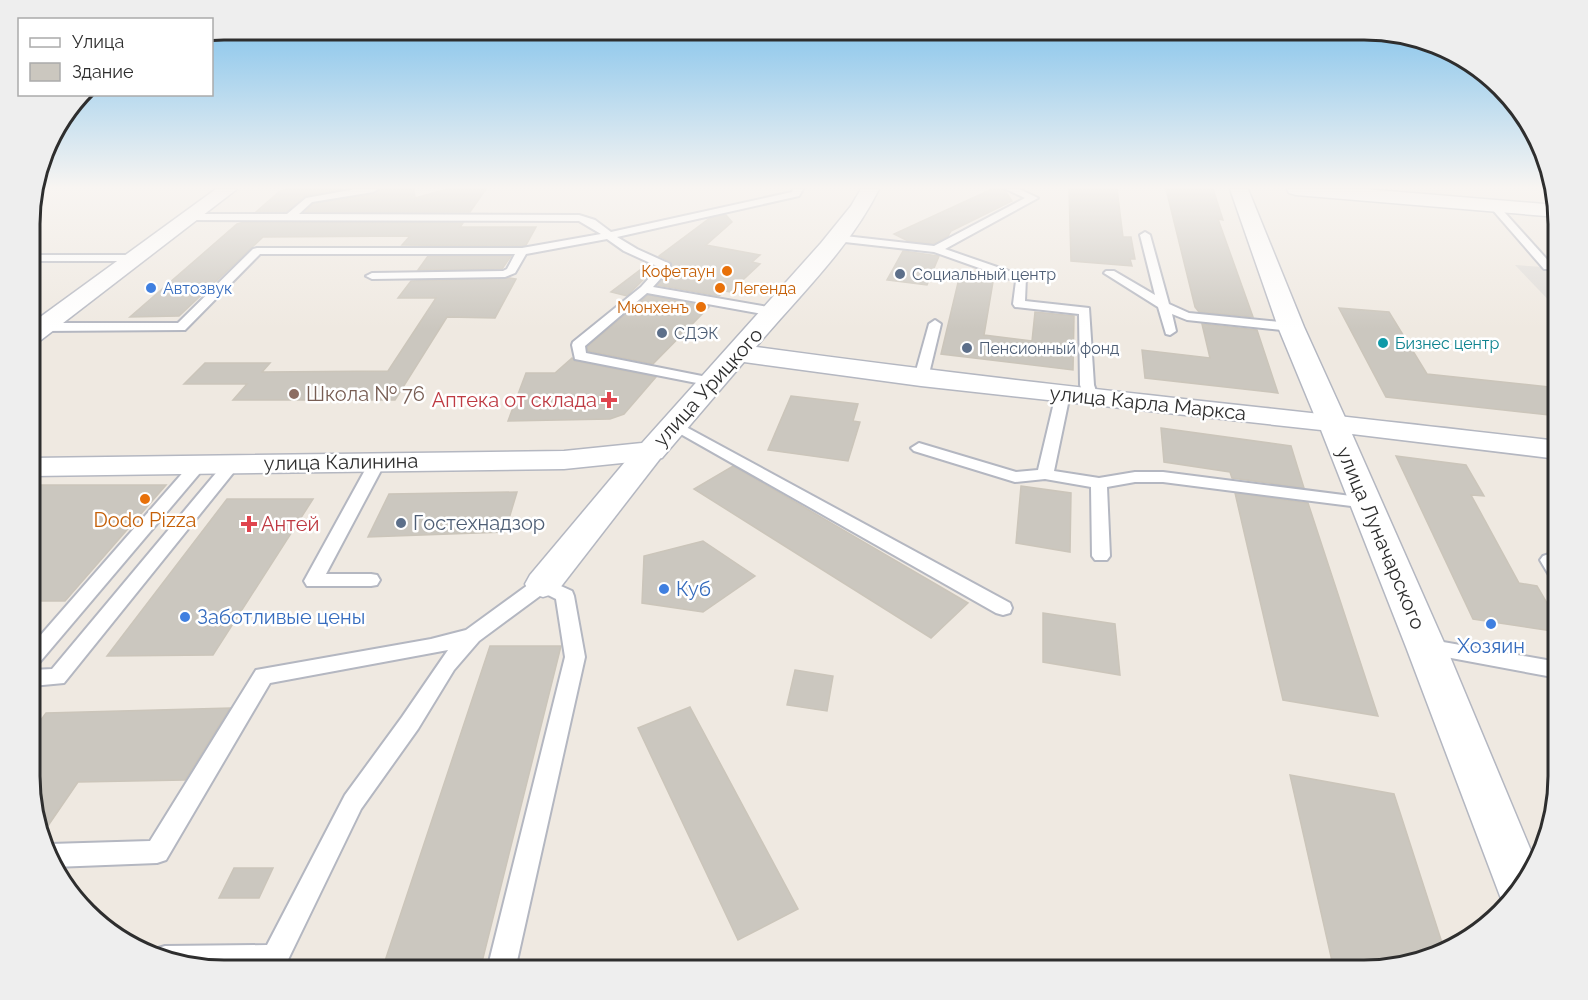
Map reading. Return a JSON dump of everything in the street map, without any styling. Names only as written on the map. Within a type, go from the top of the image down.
[{"type":"street","points":[[40,329],[165,236]]},
{"type":"street","name":"улица Луначарского","points":[[1257,236],[1291,327],[1367,503],[1517,878]]},
{"type":"street","name":"улица Урицкого","points":[[543,584],[651,451],[739,353],[837,238]]},
{"type":"street","name":"улица Карла Маркса","points":[[739,353],[921,378],[1547,449]]},
{"type":"street","name":"улица Калинина","points":[[40,467],[564,460],[651,451]]},
{"type":"lane","points":[[40,331],[181,327],[257,251],[522,251],[607,236],[666,266],[645,289],[578,345],[580,356],[712,382]]},
{"type":"lane","points":[[936,249],[961,236]]},
{"type":"lane","points":[[1145,236],[1170,331]]},
{"type":"lane","points":[[1520,236],[1547,266]]},
{"type":"lane","points":[[837,238],[936,249],[1022,279],[1019,304],[1085,311]]},
{"type":"lane","points":[[372,276],[505,274],[511,272],[522,251]]},
{"type":"lane","points":[[40,258],[136,258]]},
{"type":"lane","points":[[1110,273],[1164,306],[1187,316],[1291,327]]},
{"type":"lane","points":[[645,289],[774,312]]},
{"type":"lane","points":[[1084,296],[1088,385],[1091,397]]},
{"type":"lane","points":[[921,378],[935,324]]},
{"type":"lane","points":[[1045,474],[1063,394]]},
{"type":"lane","points":[[675,425],[1003,608]]},
{"type":"lane","points":[[919,448],[1016,477],[1045,474],[1100,483],[1135,477],[1163,477],[1367,503]]},
{"type":"lane","points":[[371,580],[313,581],[378,461]]},
{"type":"lane","points":[[40,649],[199,464]]},
{"type":"lane","points":[[40,678],[57,677],[232,464]]},
{"type":"lane","points":[[1100,483],[1101,556]]},
{"type":"lane","points":[[207,959],[274,958],[353,802],[410,723],[447,664],[472,636],[543,584],[565,596],[574,657],[503,960]]},
{"type":"lane","points":[[59,856],[157,852],[263,676],[431,647],[472,636]]},
{"type":"lane","points":[[1426,647],[1547,668]]},
{"type":"shaded area","points":[[1515,265],[1547,267],[1547,298]]},
{"type":"building","points":[[224,236],[531,236],[526,245],[522,246],[402,245],[410,236],[263,237],[179,316],[130,317]]},
{"type":"building","points":[[686,236],[717,236],[706,245],[760,255],[752,262],[760,264],[730,292],[725,291],[719,296],[657,285],[672,268],[671,262],[659,256]]},
{"type":"building","points":[[897,236],[948,236],[934,244],[908,241]]},
{"type":"building","points":[[1070,236],[1131,237],[1135,259],[1130,259],[1132,266],[1071,261]]},
{"type":"building","points":[[1177,236],[1224,236],[1253,317],[1199,312],[1195,307]]},
{"type":"building","points":[[903,251],[939,256],[927,285],[887,280]]},
{"type":"building","points":[[428,256],[511,256],[502,269],[418,270]]},
{"type":"building","points":[[648,264],[655,268],[627,296],[611,292]]},
{"type":"building","points":[[961,270],[988,274],[985,281],[993,282],[984,335],[1032,341],[1035,312],[1074,316],[1073,370],[941,354]]},
{"type":"building","points":[[516,279],[495,318],[447,317],[395,400],[233,400],[247,384],[184,384],[205,363],[270,363],[262,372],[388,371],[436,298],[398,298],[411,281]]},
{"type":"building","points":[[648,295],[709,307],[653,364],[588,351],[587,347]]},
{"type":"building","name":"Бизнес центр","points":[[1339,308],[1389,312],[1427,374],[1547,387],[1547,415],[1386,397]]},
{"type":"building","points":[[1202,324],[1257,330],[1278,393],[1145,378],[1142,350],[1210,358]]},
{"type":"building","points":[[572,358],[575,361],[656,377],[624,414],[610,419],[508,421],[526,373],[555,373]]},
{"type":"building","points":[[791,396],[858,404],[853,421],[860,422],[848,461],[768,450]]},
{"type":"building","points":[[1161,428],[1291,446],[1304,488],[1232,478],[1230,472],[1164,462]]},
{"type":"building","points":[[1396,456],[1466,465],[1484,496],[1471,495],[1519,583],[1537,586],[1547,603],[1547,630],[1473,619]]},
{"type":"building","points":[[733,466],[968,603],[931,638],[694,489]]},
{"type":"building","points":[[40,485],[166,485],[65,601],[40,601]]},
{"type":"building","points":[[1021,486],[1071,493],[1070,552],[1016,543]]},
{"type":"building","points":[[517,492],[505,532],[368,537],[389,494]]},
{"type":"building","points":[[1235,493],[1308,503],[1378,716],[1283,700]]},
{"type":"building","points":[[227,499],[313,499],[213,655],[107,656]]},
{"type":"building","points":[[703,541],[755,576],[703,612],[642,603],[644,556]]},
{"type":"building","points":[[1043,613],[1115,624],[1120,675],[1043,662]]},
{"type":"building","points":[[490,646],[561,646],[483,960],[385,960]]},
{"type":"building","points":[[795,670],[833,676],[827,711],[787,705]]},
{"type":"building","points":[[690,707],[798,909],[738,940],[638,728]]},
{"type":"building","points":[[230,708],[185,780],[78,782],[48,826],[40,776],[40,721],[46,713]]},
{"type":"building","points":[[1290,775],[1394,794],[1442,942],[1400,956],[1376,959],[1332,959]]},
{"type":"building","points":[[234,868],[273,868],[259,898],[219,898]]},
{"type":"place","name":"Кофетаун","points":[[727,271]]},
{"type":"place","name":"Социальный центр","points":[[900,274]]},
{"type":"place","name":"Автозвук","points":[[151,288]]},
{"type":"place","name":"Легенда","points":[[720,288]]},
{"type":"place","name":"Мюнхенъ","points":[[701,307]]},
{"type":"place","name":"СДЭК","points":[[662,333]]},
{"type":"place","name":"Бизнес центр","points":[[1383,343]]},
{"type":"place","name":"Пенсионный фонд","points":[[967,348]]},
{"type":"place","name":"Школа № 76","points":[[294,394]]},
{"type":"place","name":"Аптека от склада","points":[[609,400]]},
{"type":"place","name":"Dodo Pizza","points":[[145,499]]},
{"type":"place","name":"Гостехнадзор","points":[[401,523]]},
{"type":"place","name":"Антей","points":[[249,524]]},
{"type":"place","name":"Куб","points":[[664,589]]},
{"type":"place","name":"Заботливые цены","points":[[185,617]]},
{"type":"place","name":"Хозяин","points":[[1491,624]]}]
